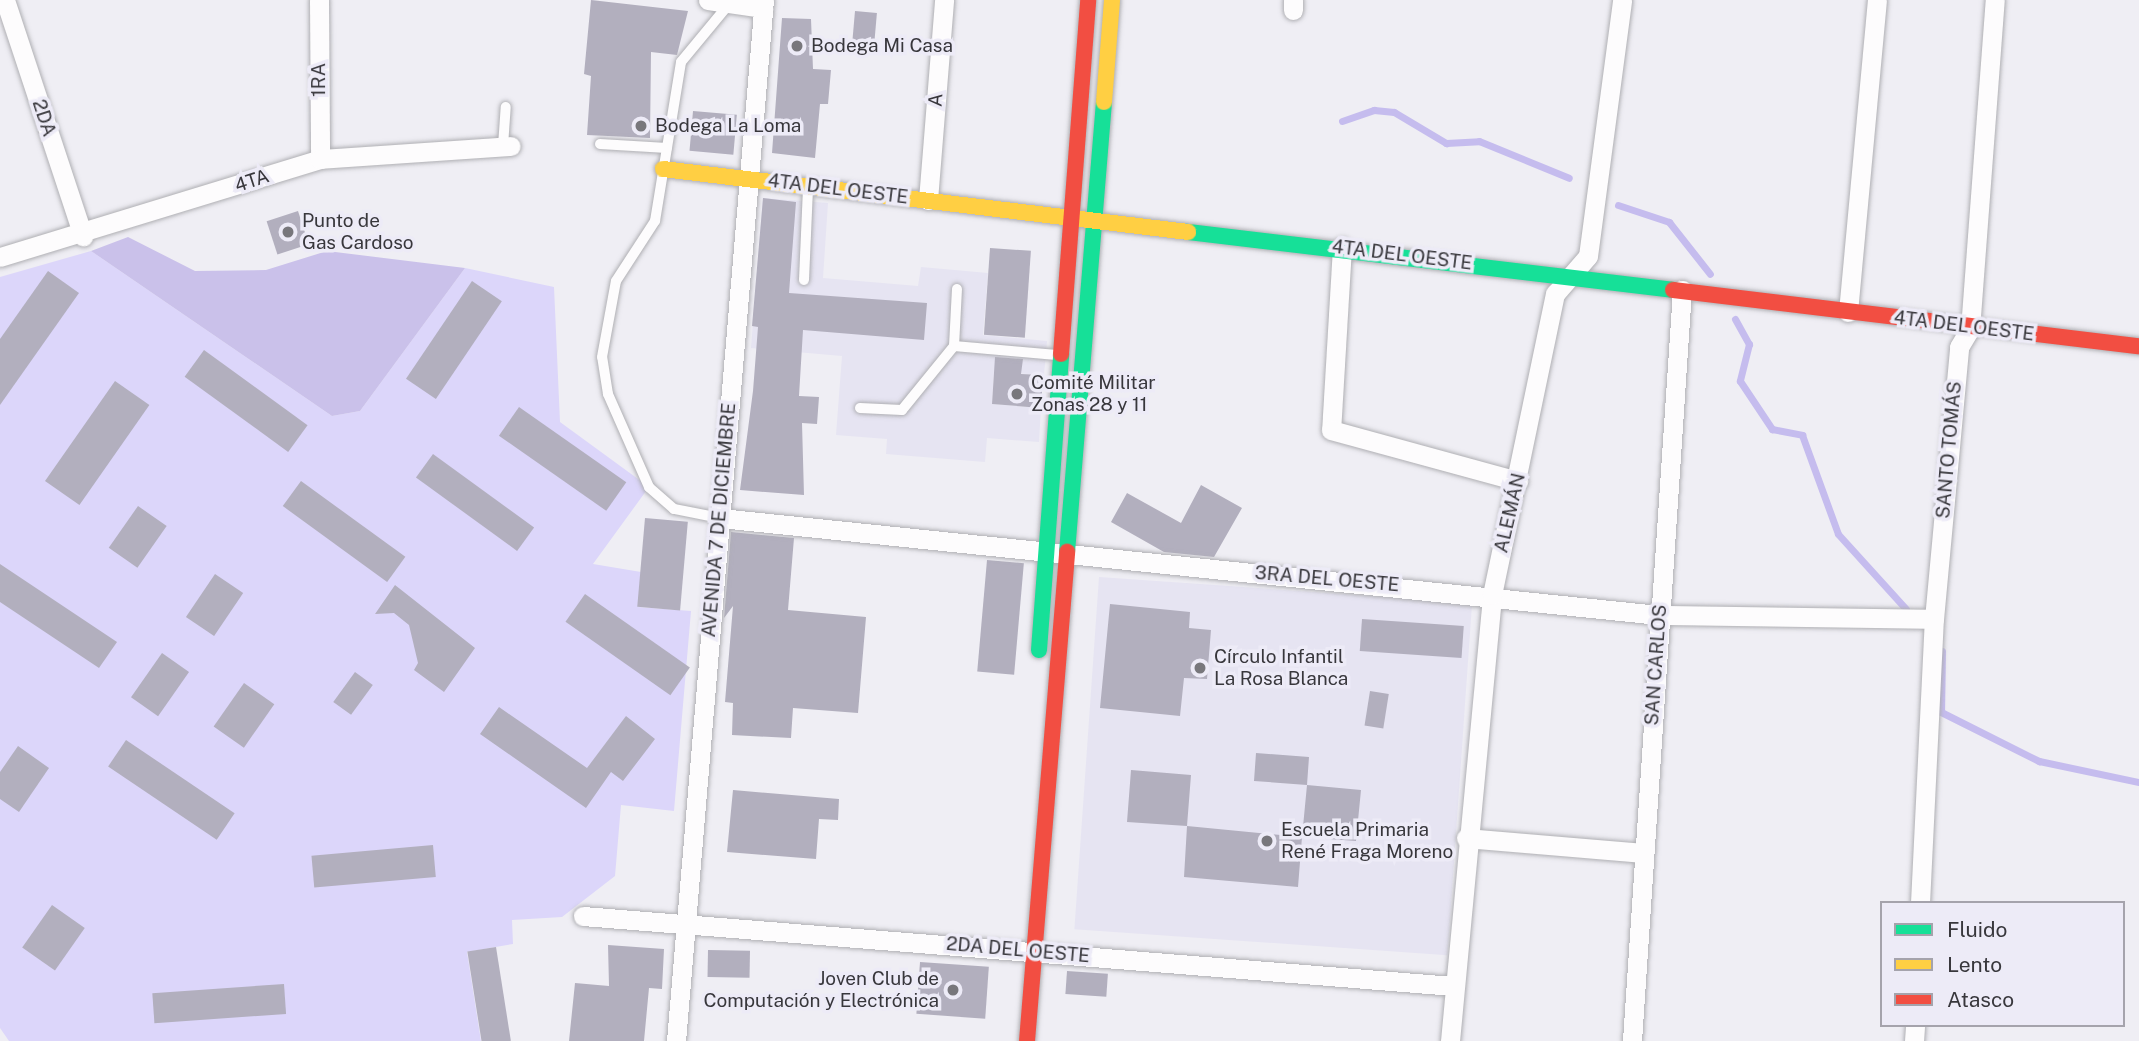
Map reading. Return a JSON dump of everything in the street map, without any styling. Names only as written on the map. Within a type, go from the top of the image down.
[{"type":"main road","points":[[1039,662],[1088,0]]},
{"type":"main road","points":[[1011,1041],[1027,951],[1066,555],[1096,219],[1112,0]]},
{"type":"main road","name":"4TA DEL OESTE","points":[[663,169],[1342,247],[1970,328],[2139,346]]},
{"type":"main road","points":[[1027,1041],[1033,744]]},
{"type":"street","name":"2DA","points":[[5,0],[83,236]]},
{"type":"street","name":"1RA","points":[[319,0],[320,159]]},
{"type":"street","points":[[708,0],[764,4]]},
{"type":"street","name":"A","points":[[928,200],[944,0]]},
{"type":"street","name":"ALEMÁN","points":[[1450,1041],[1466,838],[1492,595],[1555,294],[1588,256],[1622,0]]},
{"type":"street","points":[[1848,312],[1877,0]]},
{"type":"street","name":"SANTO TOMÁS","points":[[1920,901],[1934,619],[1959,347],[1970,328],[1995,0]]},
{"type":"street","name":"AVENIDA 7 DE DICIEMBRE","points":[[676,1041],[764,4]]},
{"type":"street","name":"4TA","points":[[0,257],[83,236],[320,159],[507,146]]},
{"type":"street","points":[[1342,247],[1331,430],[1518,481]]},
{"type":"street","name":"SAN CARLOS","points":[[1632,1041],[1682,290]]},
{"type":"street","name":"3RA DEL OESTE","points":[[720,517],[1046,553],[1492,595],[1659,615],[1934,619]]},
{"type":"street","points":[[1466,838],[1643,853]]},
{"type":"street","name":"2DA DEL OESTE","points":[[583,916],[686,922],[1453,986]]},
{"type":"lane","points":[[720,517],[674,509],[649,487],[608,394],[605,323],[616,281],[655,220],[681,62],[729,3]]},
{"type":"lane","points":[[506,107],[507,146]]},
{"type":"lane","points":[[600,144],[667,148]]},
{"type":"lane","points":[[804,280],[808,186]]},
{"type":"lane","points":[[860,408],[902,410],[954,346],[957,289]]},
{"type":"lane","points":[[954,346],[1061,356]]},
{"type":"shaded area","points":[[763,198],[828,203],[823,278],[918,286],[921,267],[988,273],[983,335],[1047,341],[1044,375],[994,372],[992,404],[1041,408],[1039,442],[987,438],[985,462],[886,454],[887,439],[836,435],[842,356],[751,348]]},
{"type":"shaded area","points":[[128,237],[195,271],[266,270],[327,251],[465,268],[360,411],[332,416],[91,251]]},
{"type":"shaded area","points":[[91,251],[332,416],[360,411],[465,268],[554,287],[560,422],[649,487],[593,564],[641,572],[638,607],[691,611],[674,811],[621,805],[615,876],[562,917],[512,920],[513,944],[467,952],[481,1041],[9,1041],[0,1028],[0,277]]},
{"type":"shaded area","name":"Escuela Primaria René Fraga Moreno","points":[[1099,577],[1472,603],[1447,955],[1074,929]]},
{"type":"building","points":[[591,0],[688,11],[677,55],[651,52],[650,138],[587,135],[591,76],[584,74]]},
{"type":"building","points":[[855,11],[877,13],[874,51],[852,49]]},
{"type":"building","points":[[782,18],[811,19],[813,69],[831,70],[828,104],[820,104],[815,158],[772,153]]},
{"type":"building","points":[[693,111],[737,115],[733,155],[690,151]]},
{"type":"building","points":[[763,198],[796,202],[789,293],[927,303],[924,340],[803,330],[799,396],[819,397],[817,424],[802,423],[804,495],[740,490],[753,391],[758,327],[752,326]]},
{"type":"building","name":"Punto de Gas Cardoso","points":[[298,211],[309,244],[277,254],[267,221]]},
{"type":"building","points":[[990,248],[1031,251],[1025,338],[984,335]]},
{"type":"building","points":[[48,271],[79,293],[0,405],[0,339]]},
{"type":"building","points":[[472,281],[502,301],[436,399],[406,379]]},
{"type":"building","points":[[204,350],[308,425],[288,452],[185,377]]},
{"type":"building","points":[[995,357],[1023,359],[1021,374],[1043,375],[1041,408],[992,404]]},
{"type":"building","points":[[115,381],[149,405],[79,505],[45,481]]},
{"type":"building","points":[[519,407],[626,482],[606,511],[499,436]]},
{"type":"building","points":[[433,454],[534,527],[517,551],[416,477]]},
{"type":"building","points":[[301,481],[405,557],[387,582],[283,506]]},
{"type":"building","points":[[1201,485],[1242,508],[1214,557],[1164,552],[1111,522],[1127,493],[1181,523]]},
{"type":"building","points":[[138,506],[167,526],[137,568],[109,548]]},
{"type":"building","points":[[645,518],[688,522],[680,610],[637,607]]},
{"type":"building","points":[[731,532],[794,538],[788,610],[866,617],[858,713],[793,708],[791,738],[732,735],[733,703],[725,702],[733,606],[724,618]]},
{"type":"building","points":[[987,560],[1024,563],[1014,675],[977,672]]},
{"type":"building","points":[[0,564],[117,642],[99,668],[0,602]]},
{"type":"building","points":[[215,574],[243,593],[214,636],[186,617]]},
{"type":"building","points":[[395,585],[475,648],[444,692],[414,670],[418,663],[409,625],[394,613],[375,614]]},
{"type":"building","points":[[585,594],[690,667],[670,695],[565,622]]},
{"type":"building","points":[[1110,604],[1190,612],[1189,628],[1211,630],[1207,679],[1184,678],[1180,716],[1100,708]]},
{"type":"building","points":[[1362,619],[1464,626],[1462,658],[1360,651]]},
{"type":"building","points":[[162,653],[189,672],[158,716],[131,697]]},
{"type":"building","points":[[355,672],[373,685],[351,715],[333,702]]},
{"type":"building","points":[[244,683],[274,704],[244,748],[214,726]]},
{"type":"building","points":[[1370,691],[1389,694],[1383,729],[1365,726]]},
{"type":"building","points":[[499,707],[587,768],[626,716],[655,739],[623,781],[611,772],[586,808],[480,734]]},
{"type":"building","points":[[126,740],[235,813],[217,840],[108,767]]},
{"type":"building","points":[[18,746],[49,768],[19,812],[0,799],[0,772]]},
{"type":"building","points":[[1256,753],[1309,757],[1307,785],[1254,781]]},
{"type":"building","points":[[1131,770],[1191,775],[1187,826],[1127,822]]},
{"type":"building","points":[[1307,785],[1361,790],[1356,841],[1302,837]]},
{"type":"building","points":[[733,790],[839,799],[838,820],[819,819],[816,859],[727,852]]},
{"type":"building","points":[[1187,826],[1302,837],[1298,887],[1184,877]]},
{"type":"building","points":[[433,845],[436,877],[314,888],[311,856]]},
{"type":"building","points":[[52,905],[85,928],[55,971],[22,948]]},
{"type":"building","points":[[608,945],[664,949],[662,989],[649,988],[644,1041],[569,1041],[575,983],[609,986]]},
{"type":"building","points":[[496,947],[511,1041],[482,1041],[467,952]]},
{"type":"building","points":[[708,950],[750,951],[750,978],[708,977]]},
{"type":"building","name":"Joven Club de Computación y Electrónica","points":[[920,962],[989,967],[985,1019],[916,1014]]},
{"type":"building","points":[[1067,971],[1108,974],[1106,997],[1065,994]]},
{"type":"building","points":[[284,984],[286,1014],[154,1023],[152,993]]},
{"type":"waterway","points":[[1342,121],[1374,110],[1394,112],[1446,143],[1479,141],[1569,178]]},
{"type":"waterway","points":[[1618,205],[1669,222],[1710,274]]},
{"type":"waterway","points":[[1735,319],[1749,344],[1740,381],[1772,429],[1802,435],[1838,534],[1906,609]]},
{"type":"waterway","points":[[1942,651],[1941,712],[2039,761],[2139,782]]},
{"type":"traffic: fast","points":[[1067,552],[1104,102]]},
{"type":"traffic: fast","points":[[1188,232],[1673,290]]},
{"type":"traffic: fast","points":[[1039,650],[1061,354]]},
{"type":"traffic: slow","points":[[1104,102],[1112,0]]},
{"type":"traffic: slow","points":[[663,169],[1188,232]]},
{"type":"traffic: jam","points":[[1061,354],[1088,0]]},
{"type":"traffic: jam","points":[[1673,290],[2139,346]]},
{"type":"traffic: jam","points":[[1027,1041],[1067,552]]},
{"type":"place","name":"Bodega Mi Casa","points":[[797,46]]},
{"type":"place","name":"Bodega La Loma","points":[[641,126]]},
{"type":"place","name":"Punto de Gas Cardoso","points":[[288,232]]},
{"type":"place","name":"Comité Militar Zonas 28 y 11","points":[[1017,394]]},
{"type":"place","name":"Círculo Infantil La Rosa Blanca","points":[[1200,668]]},
{"type":"place","name":"Escuela Primaria René Fraga Moreno","points":[[1267,841]]},
{"type":"place","name":"Joven Club de Computación y Electrónica","points":[[953,990]]}]
